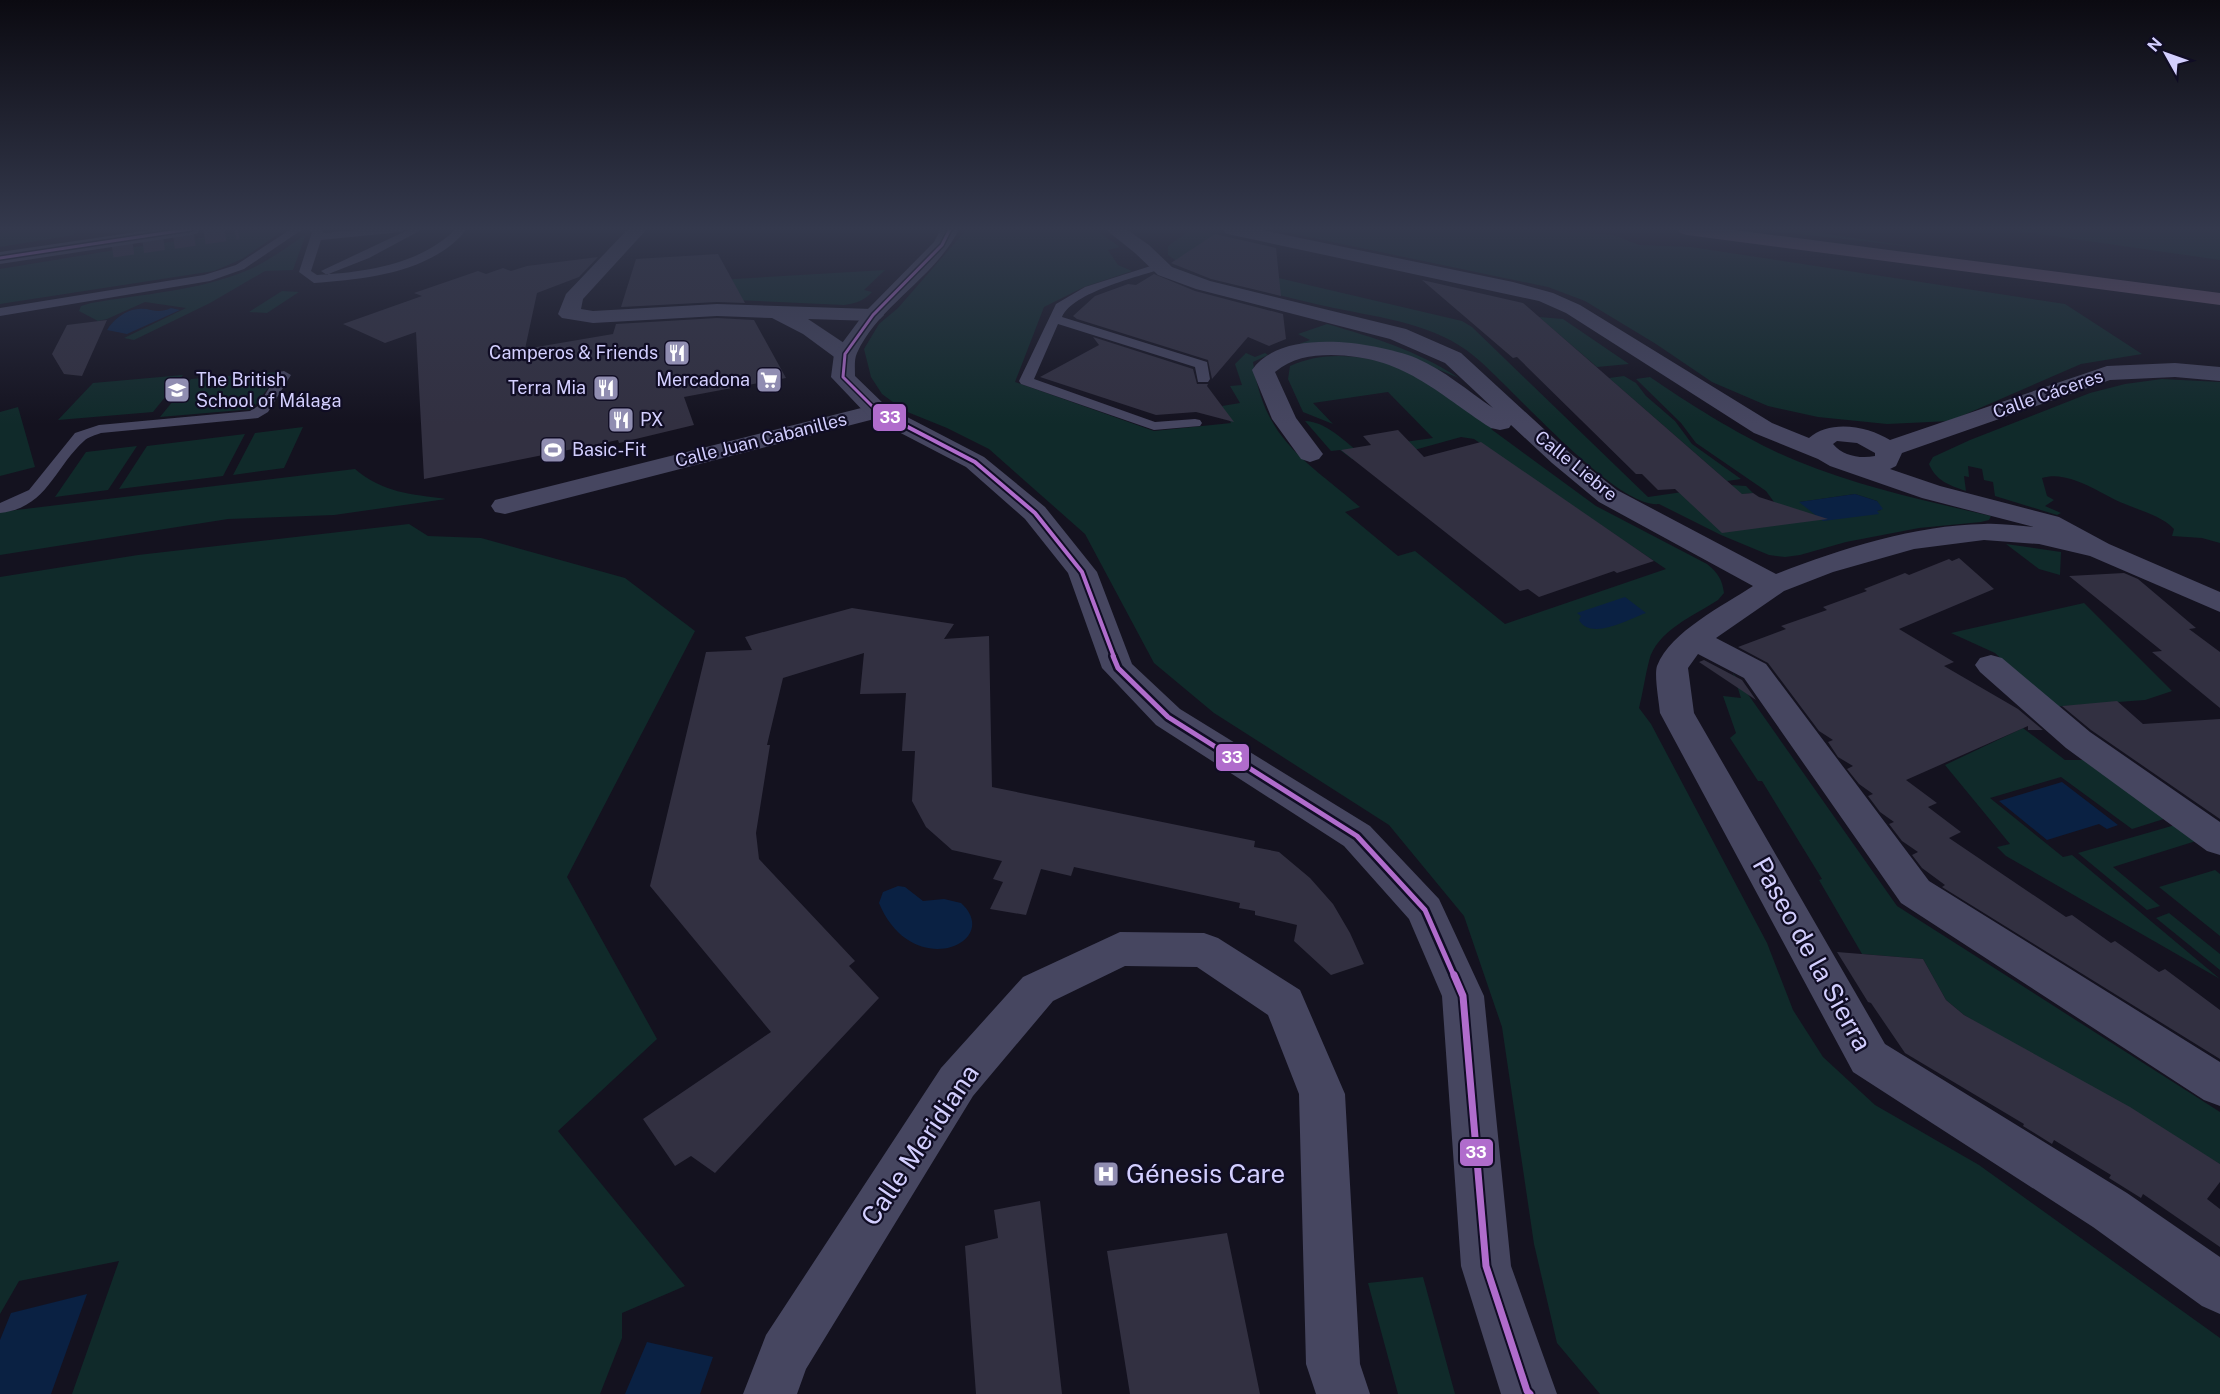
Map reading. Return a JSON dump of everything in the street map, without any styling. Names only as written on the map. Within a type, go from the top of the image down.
[{"type":"highway","points":[[2182,294],[2220,299]]},
{"type":"street","points":[[577,294],[573,298],[569,314],[593,318],[717,309],[873,315]]},
{"type":"street","points":[[894,294],[873,315],[844,354],[843,376],[877,411],[975,462],[1035,513],[1082,572],[1118,668],[1168,717],[1357,836],[1425,910],[1463,996],[1486,1266],[1530,1394]]},
{"type":"street","name":"Calle Liebre","points":[[1239,294],[1398,334],[1453,358],[1562,458],[1608,496],[1774,585]]},
{"type":"street","points":[[1535,294],[1573,309],[1763,428],[1838,445],[1931,492],[2049,523],[2099,550],[2220,603]]},
{"type":"street","points":[[773,311],[811,328],[844,354]]},
{"type":"street","points":[[1310,453],[1284,419],[1263,370],[1272,360],[1311,348],[1346,349],[1386,356],[1423,370],[1484,414],[1562,458]]},
{"type":"street","name":"Calle Cáceres","points":[[1838,445],[1872,466],[1887,461],[1888,453],[1951,428],[2107,373],[2175,370],[2220,374]]},
{"type":"street","name":"Calle Juan Cabanilles","points":[[505,506],[877,411]]},
{"type":"street","name":"Calle Cáceres","points":[[1838,445],[1951,428]]},
{"type":"street","points":[[1888,453],[1917,479],[1962,499]]},
{"type":"street","points":[[1774,585],[1823,566],[1912,541],[1984,532],[2039,536],[2099,550]]},
{"type":"street","name":"Paseo de la Sierra","points":[[1774,585],[1693,639],[1672,668],[1677,712],[1869,1058],[2110,1210],[2220,1288]]},
{"type":"street","points":[[1693,639],[1755,671],[1915,892],[2220,1086]]},
{"type":"street","points":[[1991,665],[2078,740],[2220,842]]},
{"type":"street","name":"Calle Meridiana","points":[[770,1394],[785,1354],[957,1082],[1038,989],[1120,949],[1204,950],[1285,1003],[1322,1094],[1333,1364],[1343,1394]]},
{"type":"lane","points":[[0,312],[109,294]]},
{"type":"lane","points":[[1082,294],[1060,307],[1026,381],[1154,426],[1195,423]]},
{"type":"lane","points":[[1054,319],[1202,365],[1203,379]]},
{"type":"lane","points":[[0,508],[9,507],[35,492],[80,436],[99,429],[253,415],[263,409],[284,375]]},
{"type":"green space","points":[[0,294],[65,294],[0,304]]},
{"type":"green space","points":[[150,294],[225,294],[134,340],[124,338],[186,308],[145,302],[98,321],[79,311],[81,306]]},
{"type":"green space","points":[[277,294],[296,294],[267,313],[249,312]]},
{"type":"green space","points":[[718,294],[870,294],[860,301],[844,305],[735,300]]},
{"type":"green space","points":[[910,294],[1070,294],[1044,307],[1015,382],[1154,431],[1231,423],[1222,406],[1240,403],[1230,386],[1242,385],[1235,364],[1246,353],[1255,357],[1265,353],[1268,355],[1253,362],[1267,411],[1277,430],[1290,446],[1360,507],[1345,512],[1398,556],[1415,551],[1505,624],[1666,569],[1474,439],[1461,437],[1371,462],[1363,456],[1352,459],[1340,450],[1331,451],[1305,421],[1326,427],[1355,449],[1433,438],[1388,392],[1313,403],[1333,424],[1303,412],[1288,379],[1290,366],[1323,357],[1357,357],[1391,365],[1423,377],[1451,394],[1495,427],[1491,429],[1596,506],[1711,567],[1721,580],[1724,593],[1718,600],[1668,632],[1653,650],[1639,708],[1651,724],[1767,943],[1793,1010],[1823,1057],[1875,1105],[1979,1165],[2220,1338],[2220,1394],[1600,1394],[1557,1343],[1534,1244],[1502,1027],[1464,916],[1389,825],[1214,713],[1154,663],[1085,534],[989,449],[947,428],[905,411],[882,394],[871,377],[864,349],[879,324]]},
{"type":"green space","points":[[1276,294],[1347,294],[1462,321],[1472,327],[1648,497],[1731,485],[1746,486],[1753,493],[1688,500],[1774,502],[1766,491],[1696,443],[1681,423],[1636,379],[1650,377],[1722,423],[1797,461],[1869,486],[1991,516],[1989,520],[1981,522],[1919,528],[1846,542],[1800,555],[1785,557],[1769,555],[1721,535],[1659,504],[1640,500],[1617,487],[1564,443],[1474,356],[1443,336],[1389,319]],"holes":[[[1855,494],[1877,501],[1881,510],[1876,511],[1800,502]]]},
{"type":"green space","points":[[1567,294],[2000,294],[2065,304],[2142,354],[2081,364],[1950,421],[1887,424],[1818,417],[1768,406],[1712,382],[1656,344],[1585,301]]},
{"type":"green space","points":[[1539,317],[1563,319],[1629,364],[1597,367]]},
{"type":"green space","points":[[1327,324],[1411,352],[1459,378],[1413,359],[1291,347],[1310,340],[1298,334]]},
{"type":"green space","points":[[279,372],[253,409],[160,417],[191,379]]},
{"type":"green space","points":[[183,375],[153,412],[58,420],[93,383]]},
{"type":"green space","points":[[1624,376],[1636,383],[1646,396],[1675,421],[1692,444],[1741,479],[1727,481],[1609,378]]},
{"type":"green space","points":[[2162,379],[2220,382],[2220,543],[2202,538],[2172,536],[2174,529],[2164,521],[2085,484],[2063,477],[2042,478],[2047,496],[2054,500],[2045,506],[2061,513],[2057,515],[1995,496],[1993,482],[1984,480],[1982,469],[1968,466],[1969,477],[1964,476],[1966,491],[1939,478],[1929,464],[1933,457],[1970,440],[2090,393],[2125,384]]},
{"type":"green space","points":[[18,407],[35,467],[0,476],[0,412]]},
{"type":"green space","points":[[303,427],[284,468],[233,475],[255,433]]},
{"type":"green space","points":[[245,434],[223,476],[119,489],[147,446]]},
{"type":"green space","points":[[137,446],[108,490],[55,497],[86,452]]},
{"type":"green space","points":[[355,469],[387,488],[409,494],[446,499],[334,515],[228,519],[0,555],[0,512]]},
{"type":"green space","points":[[409,524],[428,536],[481,538],[625,578],[695,631],[567,877],[657,1039],[558,1131],[685,1286],[622,1313],[622,1338],[600,1394],[72,1394],[119,1261],[19,1281],[0,1314],[0,577],[138,555]]},
{"type":"green space","points":[[2006,544],[2061,552],[2060,575],[2039,569]]},
{"type":"green space","points":[[2084,603],[2172,691],[2145,700],[2051,707],[1995,653],[1951,633]]},
{"type":"green space","points":[[1733,673],[1897,906],[2220,1112],[2220,1164],[1964,1015],[1946,1000],[1923,959],[1862,954],[1819,880],[1822,879],[1762,781],[1758,781],[1730,738],[1736,733],[1723,696],[1741,698]]},
{"type":"green space","points":[[2023,728],[2065,760],[2083,760],[2167,818],[2132,829],[2061,777],[1990,798],[2063,857],[2072,855],[2220,979],[2006,856],[1997,847],[2010,844],[1945,765]]},
{"type":"green space","points":[[2175,825],[2196,841],[2113,867],[2160,906],[2147,910],[2078,853]]},
{"type":"green space","points":[[2215,870],[2220,874],[2220,936],[2159,887]]},
{"type":"green space","points":[[2169,913],[2220,954],[2220,970],[2156,918]]},
{"type":"green space","points":[[1423,1277],[1455,1394],[1398,1394],[1368,1283]]},
{"type":"water","points":[[171,308],[180,310],[127,334],[107,330],[116,319],[129,311],[143,309],[161,311]]},
{"type":"water","points":[[1855,494],[1877,501],[1883,509],[1877,511],[1879,514],[1823,521],[1799,502]]},
{"type":"water","points":[[1625,597],[1646,613],[1601,629],[1592,629],[1579,620],[1581,616],[1577,613]]},
{"type":"water","points":[[2062,782],[2118,825],[2107,829],[2099,824],[2047,840],[1999,801]]},
{"type":"water","points":[[898,886],[905,887],[923,901],[944,899],[961,903],[971,917],[971,931],[963,941],[948,948],[931,948],[912,942],[894,928],[879,903],[883,892]]},
{"type":"water","points":[[87,1294],[51,1394],[0,1394],[0,1340],[11,1313]]},
{"type":"water","points":[[647,1342],[713,1357],[700,1394],[625,1394]]},
{"type":"building","points":[[417,294],[537,294],[525,349],[613,334],[616,324],[717,318],[754,320],[786,378],[684,397],[694,425],[619,443],[618,440],[424,479],[416,332],[385,343],[343,324],[422,296]]},
{"type":"building","points":[[625,294],[740,294],[745,303],[717,302],[621,307]]},
{"type":"building","points":[[1100,294],[1207,294],[1283,314],[1286,339],[1269,346],[1248,337],[1212,379],[1208,360],[1073,316],[1095,296]]},
{"type":"building","points":[[1438,294],[1484,294],[1523,303],[1742,494],[1753,493],[1759,497],[1828,519],[1722,533],[1675,489],[1658,490],[1642,474],[1636,474],[1517,357],[1513,358]]},
{"type":"building","points":[[107,320],[82,376],[64,374],[52,354],[67,325]]},
{"type":"building","points":[[1093,337],[1193,369],[1197,384],[1208,384],[1207,386],[1234,422],[1196,412],[1156,415],[1040,377],[1099,345]]},
{"type":"building","points":[[1398,430],[1424,457],[1481,442],[1654,561],[1617,573],[1614,571],[1539,597],[1528,589],[1520,591],[1341,450],[1371,445],[1363,436]]},
{"type":"building","points":[[1959,558],[1994,589],[1899,629],[1954,662],[1944,666],[2018,709],[2043,730],[2028,730],[2028,726],[1906,780],[1937,803],[1928,807],[1961,832],[1949,838],[2066,917],[2072,915],[2111,943],[2115,941],[2159,972],[2165,969],[2220,1010],[2220,1059],[1942,887],[1945,885],[1922,868],[1912,855],[1918,852],[1902,841],[1889,824],[1894,822],[1880,812],[1868,796],[1873,794],[1859,784],[1847,769],[1853,766],[1838,757],[1828,742],[1833,740],[1819,731],[1768,663],[1738,647],[1786,629],[1781,626],[1827,610],[1823,607],[1867,591],[1864,589],[1905,573],[1909,575],[1949,559],[1952,561]]},
{"type":"building","points":[[2124,573],[2138,579],[2196,628],[2189,629],[2220,652],[2220,708],[2152,652],[2162,651],[2069,576]]},
{"type":"building","points":[[852,608],[954,624],[944,639],[989,636],[992,787],[1255,841],[1254,847],[1279,852],[1310,878],[1333,904],[1364,964],[1331,975],[1294,941],[1297,925],[1255,915],[1255,911],[1239,908],[1240,903],[1074,867],[1071,876],[1041,869],[1026,915],[990,909],[1003,882],[993,879],[1002,861],[952,850],[926,827],[912,801],[915,751],[902,751],[906,693],[860,694],[864,653],[783,678],[767,745],[770,745],[756,833],[759,859],[855,961],[849,966],[879,998],[715,1173],[691,1156],[675,1166],[643,1119],[771,1032],[650,886],[706,652],[752,650],[745,637]]},
{"type":"building","points":[[1704,660],[1742,680],[1756,700],[1699,662]]},
{"type":"building","points":[[2117,701],[2143,724],[2220,719],[2220,819],[2091,730],[2062,706]]},
{"type":"building","points":[[1837,952],[1923,959],[1946,1000],[1964,1015],[2130,1107],[2220,1164],[2220,1182],[2207,1199],[2220,1209],[2220,1247],[2143,1194],[2141,1198],[2109,1178],[2111,1175],[2054,1140],[2052,1144],[2023,1126],[2024,1124],[1905,1053],[1871,1003],[1868,1002]]},
{"type":"building","points":[[1040,1201],[1062,1394],[976,1394],[965,1246],[998,1238],[994,1210]]},
{"type":"building","points":[[1227,1233],[1260,1394],[1130,1394],[1107,1251]]},
{"type":"transit line","name":"33","points":[[894,294],[873,315],[845,354],[843,377],[877,411],[975,462],[1035,513],[1082,572],[1118,668],[1168,717],[1357,836],[1425,910],[1463,996],[1486,1266],[1527,1391],[1530,1394]]},
{"type":"place","name":"Camperos & Friends","points":[[677,353]]},
{"type":"place","name":"Mercadona","points":[[769,380]]},
{"type":"place","name":"Terra Mia","points":[[606,388]]},
{"type":"place","name":"The British School of Málaga","points":[[177,390]]},
{"type":"place","name":"PX","points":[[621,420]]},
{"type":"place","name":"Basic-Fit","points":[[553,450]]},
{"type":"place","name":"Génesis Care","points":[[1106,1174]]}]
